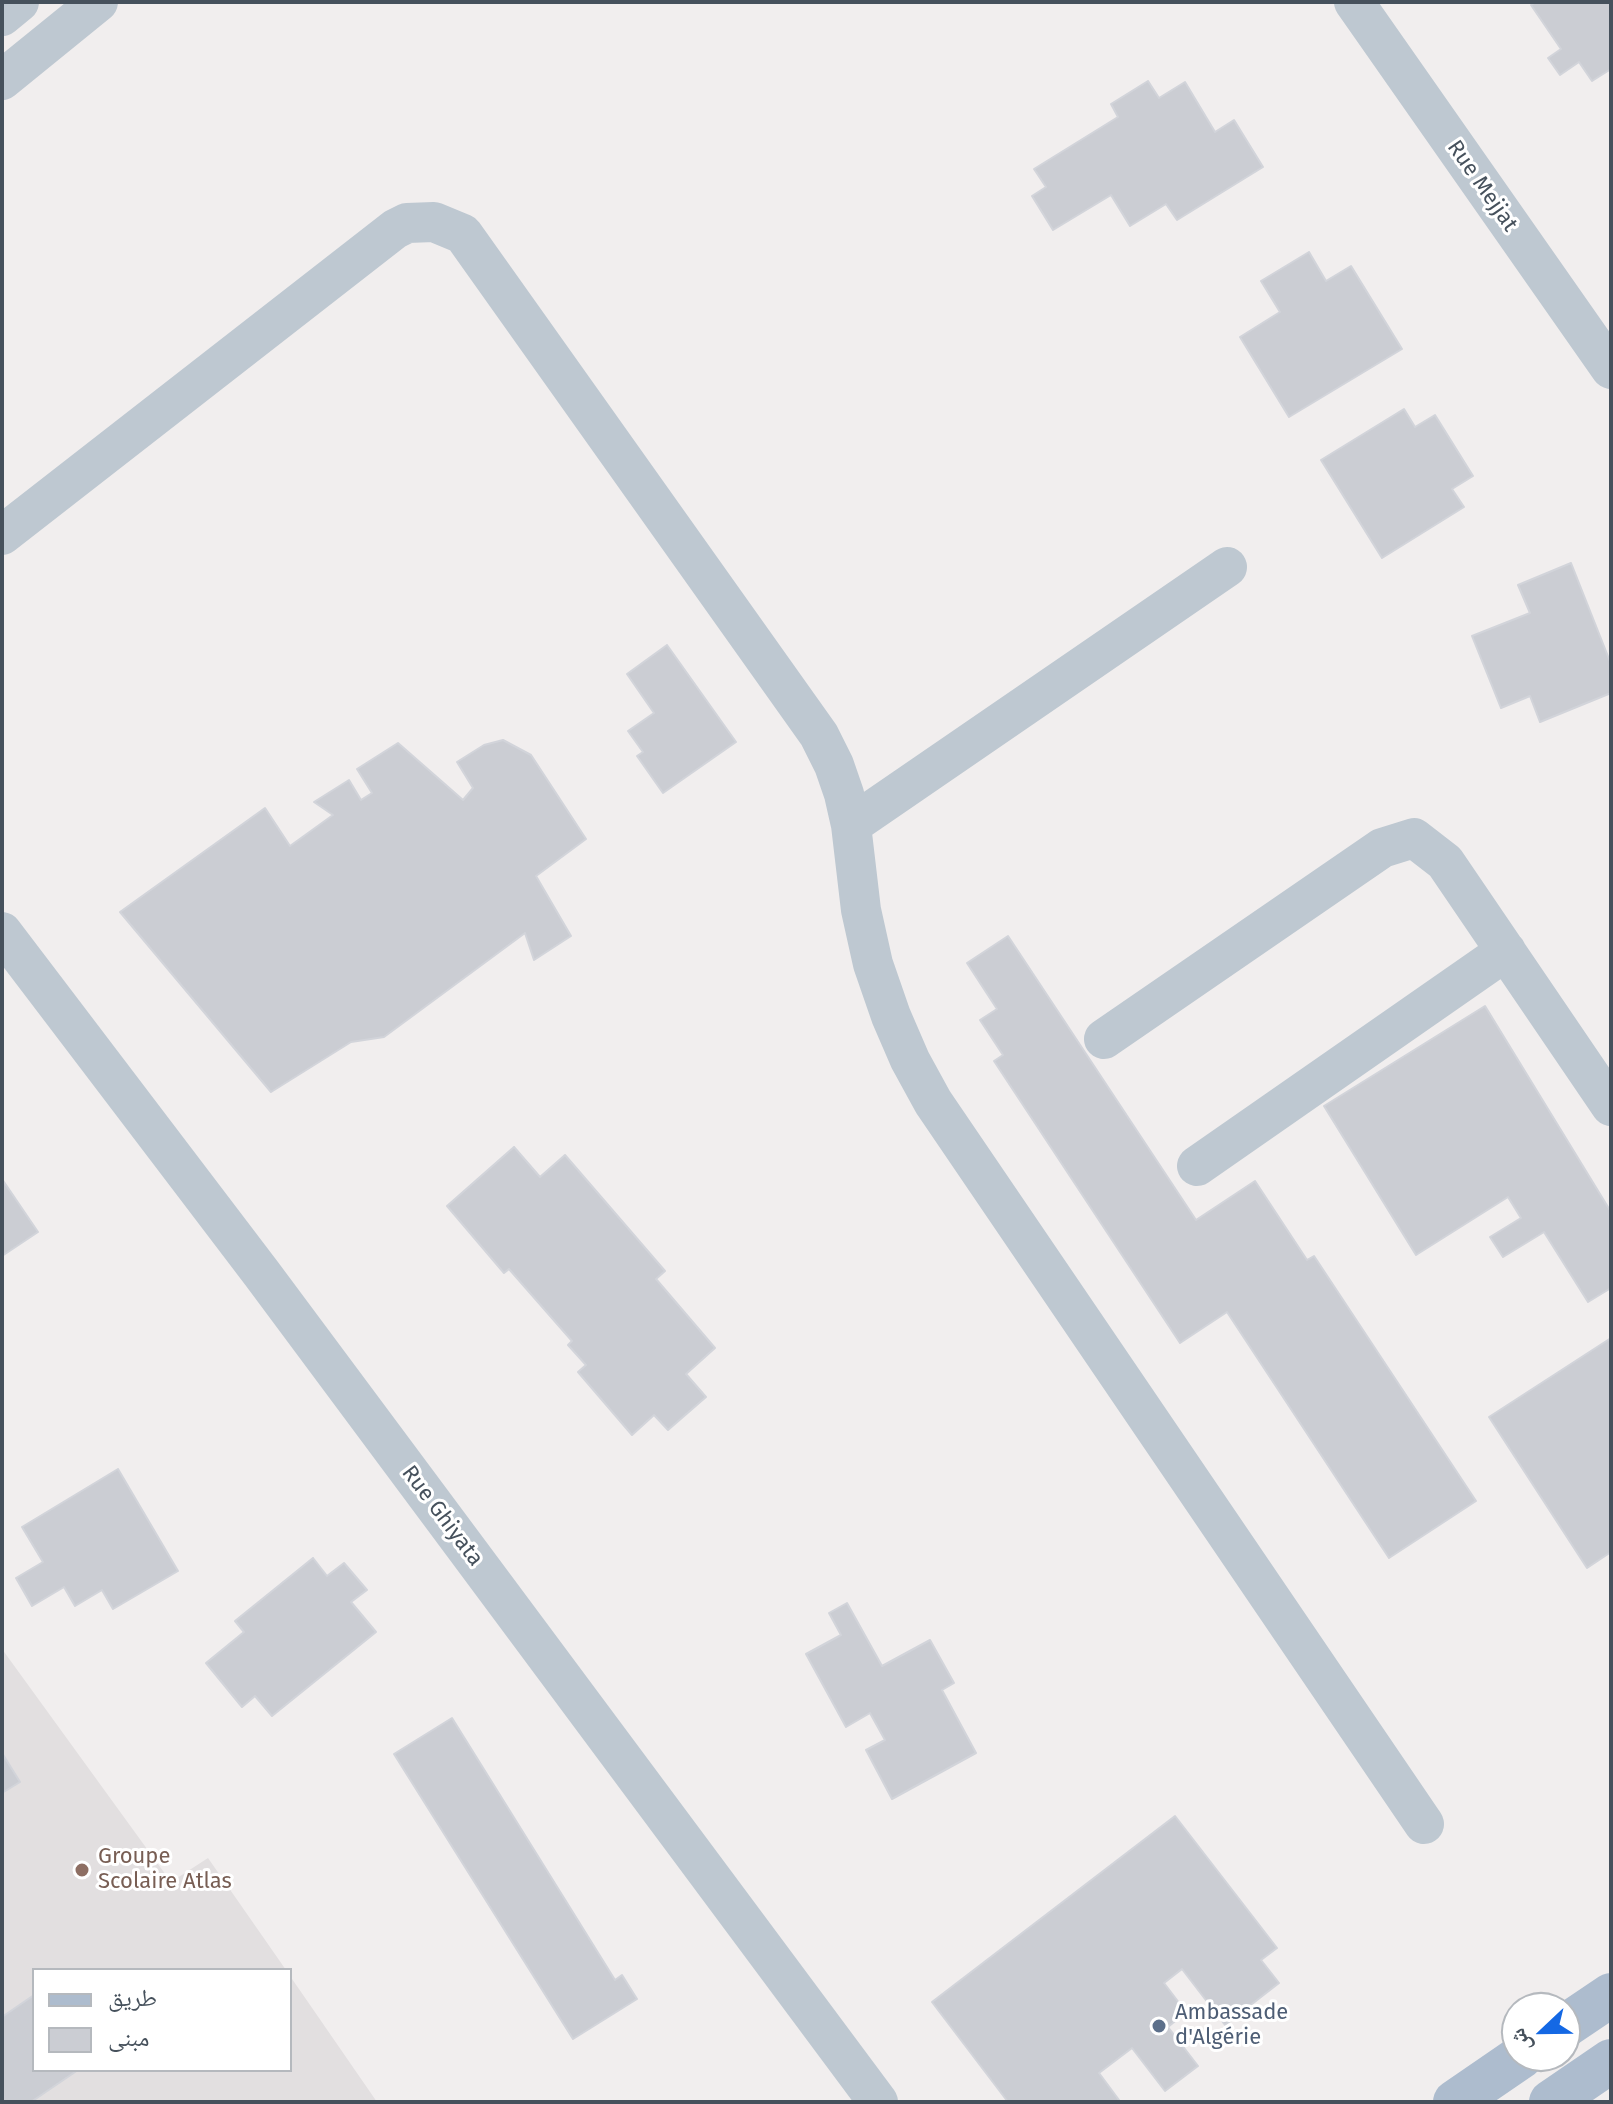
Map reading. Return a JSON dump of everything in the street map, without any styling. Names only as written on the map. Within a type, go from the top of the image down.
[{"type":"main road","points":[[1581,2015],[1611,1995]]},
{"type":"main road","points":[[1551,2102],[1611,2061]]},
{"type":"main road","points":[[1455,2102],[1501,2070]]},
{"type":"street","points":[[2,16],[19,2]]},
{"type":"street","points":[[2,80],[98,2]]},
{"type":"street","name":"Rue Mejjat","points":[[1354,2],[1611,369]]},
{"type":"street","points":[[2,535],[395,229],[421,221],[450,226],[463,234],[819,735],[834,765],[851,825],[861,910],[873,964],[906,1049],[933,1102],[1424,1824]]},
{"type":"street","points":[[851,825],[1227,567]]},
{"type":"street","points":[[1104,1039],[1382,848],[1414,838],[1445,862],[1611,1106]]},
{"type":"street","name":"Rue Ghiyata","points":[[2,932],[262,1274],[878,2102]]},
{"type":"street","points":[[1197,1166],[1506,951]]},
{"type":"shaded area","name":"Groupe Scolaire Atlas","points":[[2,1649],[171,1882],[208,1858],[285,1968],[32,1968],[32,2072],[292,2072],[292,1979],[377,2102],[2,2102]]},
{"type":"building","points":[[1536,2],[1611,2],[1611,69],[1592,81],[1579,62],[1560,75],[1548,58],[1561,49],[1531,5]]},
{"type":"building","points":[[1148,81],[1159,98],[1185,82],[1215,132],[1234,120],[1263,167],[1177,220],[1166,204],[1130,226],[1111,195],[1053,230],[1032,196],[1046,187],[1034,169],[1118,117],[1111,104]]},
{"type":"building","points":[[1309,252],[1326,281],[1351,266],[1402,349],[1289,417],[1240,337],[1280,312],[1261,281]]},
{"type":"building","points":[[1404,409],[1415,427],[1435,415],[1473,476],[1452,489],[1464,507],[1382,558],[1321,460]]},
{"type":"building","points":[[1571,563],[1611,664],[1611,693],[1540,722],[1530,696],[1501,708],[1472,636],[1530,613],[1518,585]]},
{"type":"building","points":[[667,645],[736,742],[663,793],[637,756],[643,752],[628,731],[654,713],[627,674]]},
{"type":"building","points":[[503,740],[531,755],[586,839],[536,876],[571,936],[534,960],[525,933],[384,1037],[351,1042],[271,1092],[120,912],[265,808],[290,846],[333,815],[314,802],[349,780],[361,800],[372,793],[357,769],[398,743],[463,800],[473,788],[457,762],[484,745]]},
{"type":"building","points":[[1008,936],[1196,1220],[1255,1181],[1307,1260],[1314,1256],[1476,1501],[1389,1558],[1227,1312],[1180,1343],[994,1061],[1003,1055],[980,1020],[997,1009],[967,963]]},
{"type":"building","points":[[1485,1006],[1611,1212],[1611,1288],[1588,1302],[1544,1232],[1503,1257],[1490,1237],[1521,1218],[1508,1197],[1416,1255],[1324,1106]]},
{"type":"building","points":[[514,1147],[540,1177],[565,1155],[665,1271],[656,1279],[715,1348],[686,1374],[706,1397],[668,1430],[654,1415],[632,1435],[578,1372],[586,1365],[568,1345],[572,1341],[509,1269],[504,1273],[447,1206]]},
{"type":"building","points":[[2,1179],[38,1232],[2,1256]]},
{"type":"building","points":[[1611,1338],[1611,1552],[1587,1568],[1489,1417]]},
{"type":"building","points":[[118,1469],[178,1571],[113,1609],[102,1590],[75,1606],[64,1587],[32,1606],[16,1578],[43,1562],[22,1527]]},
{"type":"building","points":[[313,1558],[327,1576],[344,1563],[367,1590],[351,1602],[376,1632],[272,1716],[255,1696],[242,1707],[206,1663],[244,1632],[235,1621]]},
{"type":"building","points":[[847,1603],[882,1666],[930,1640],[954,1683],[942,1690],[976,1753],[892,1799],[866,1750],[885,1740],[870,1713],[846,1727],[806,1654],[841,1635],[829,1613]]},
{"type":"building","points":[[452,1718],[615,1980],[622,1975],[637,1999],[573,2039],[394,1754]]},
{"type":"building","points":[[2,1753],[20,1782],[2,1793]]},
{"type":"building","points":[[1175,1816],[1277,1948],[1261,1960],[1279,1983],[1225,2025],[1182,1969],[1164,1983],[1186,2012],[1168,2027],[1198,2066],[1165,2091],[1132,2048],[1099,2073],[1119,2100],[1117,2102],[1008,2102],[932,2002]]},
{"type":"building","points":[[32,1996],[32,2072],[75,2072],[31,2102],[2,2102],[2,2017]]},
{"type":"place","name":"Groupe Scolaire Atlas","points":[[82,1870]]},
{"type":"place","name":"Ambassade d'Algérie","points":[[1159,2026]]}]
